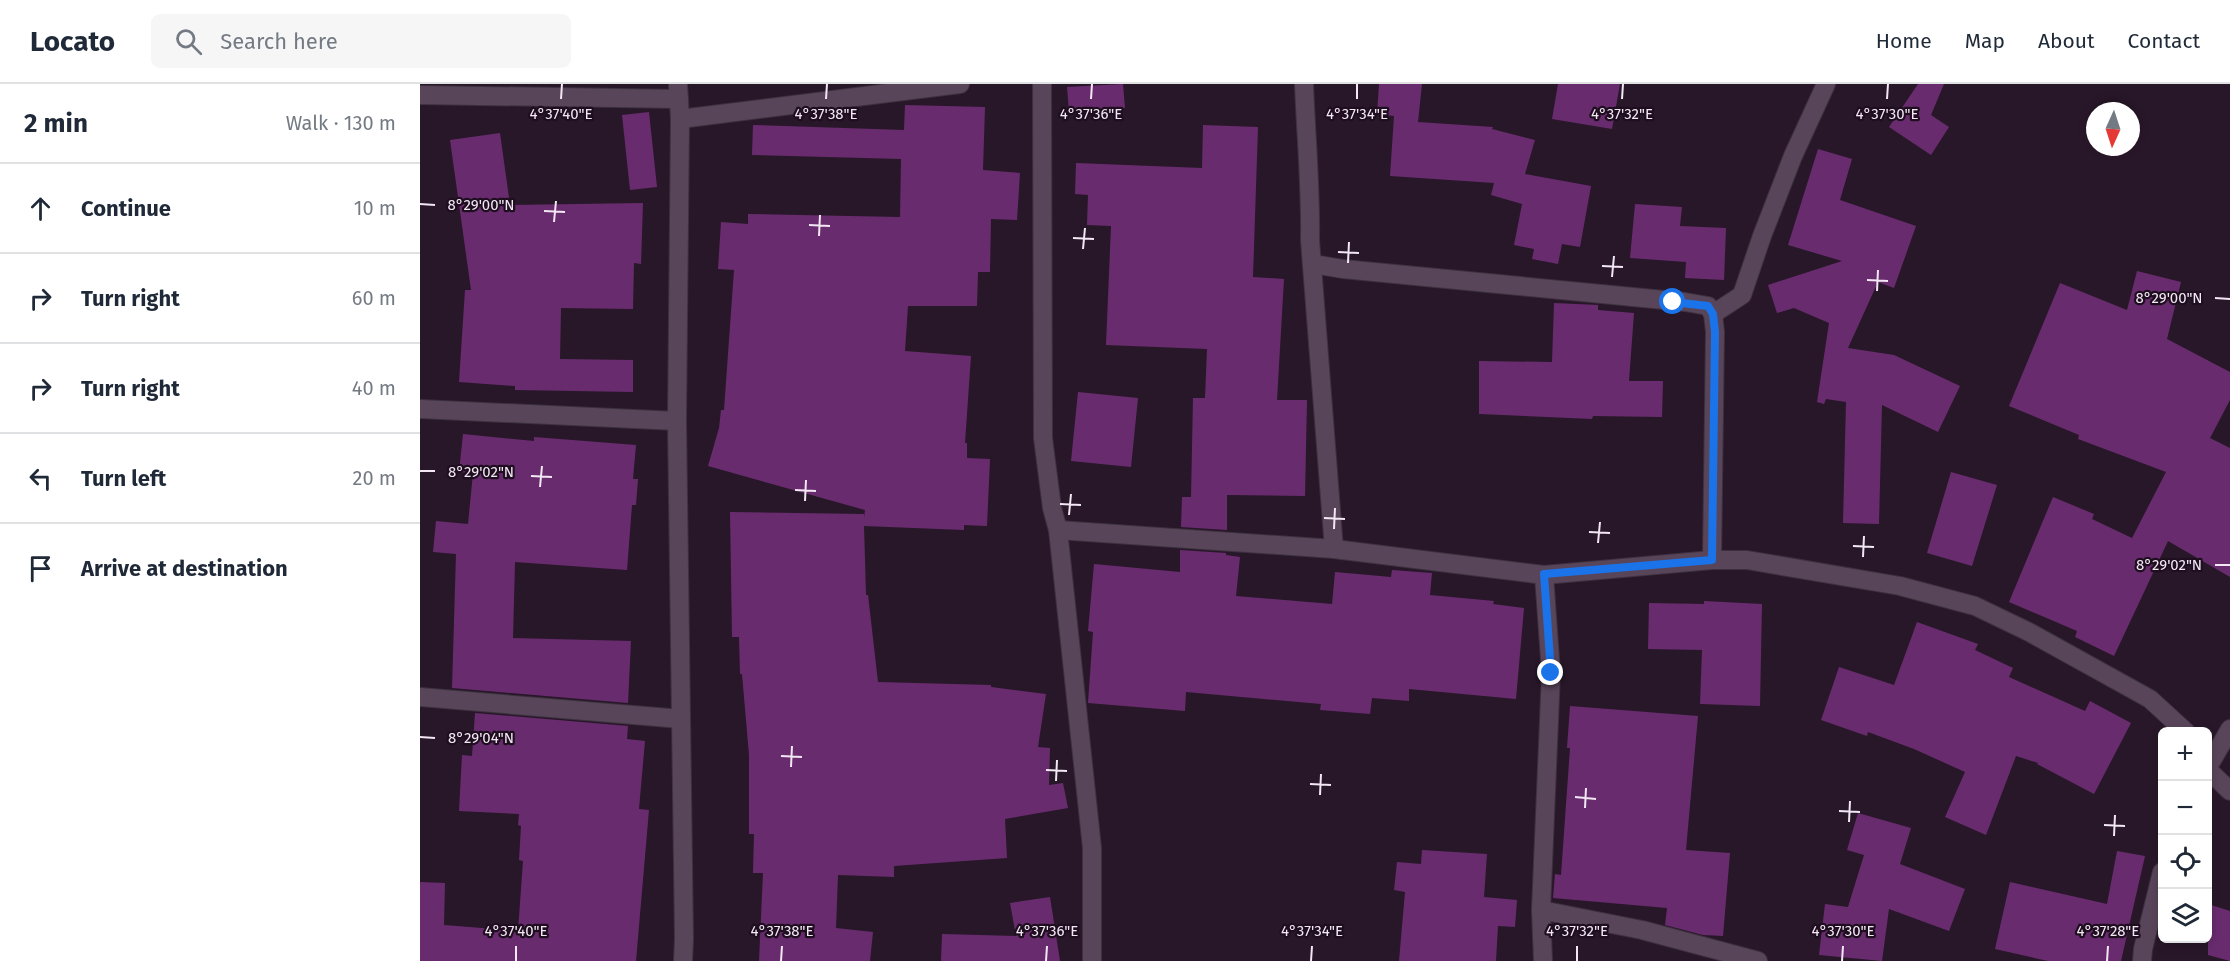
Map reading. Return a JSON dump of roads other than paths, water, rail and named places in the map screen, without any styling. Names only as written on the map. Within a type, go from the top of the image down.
[{"type":"street","points":[[680,119],[960,84]]},
{"type":"street","points":[[1042,84],[1043,438],[1052,508],[1058,530],[1092,848],[1092,961]]},
{"type":"street","points":[[1304,84],[1307,172],[1311,207],[1310,240],[1334,549]]},
{"type":"street","points":[[1713,314],[1742,295],[1793,156],[1826,84]]},
{"type":"street","points":[[420,95],[679,91],[677,421],[683,961]]},
{"type":"street","points":[[1313,264],[1708,306],[1713,314],[1715,366],[1712,560]]},
{"type":"street","points":[[420,409],[677,421]]},
{"type":"street","points":[[1058,530],[1334,549],[1544,574],[1712,560],[1747,560],[1888,584],[1976,606],[2039,637],[2150,699],[2181,727]]},
{"type":"street","points":[[1543,961],[1541,910],[1551,673],[1544,574]]},
{"type":"street","points":[[420,697],[681,719]]},
{"type":"street","points":[[2212,761],[2230,729]]},
{"type":"street","points":[[2212,772],[2230,791]]},
{"type":"street","points":[[2142,961],[2159,889]]},
{"type":"street","points":[[1541,910],[1642,930],[1758,961]]}]
